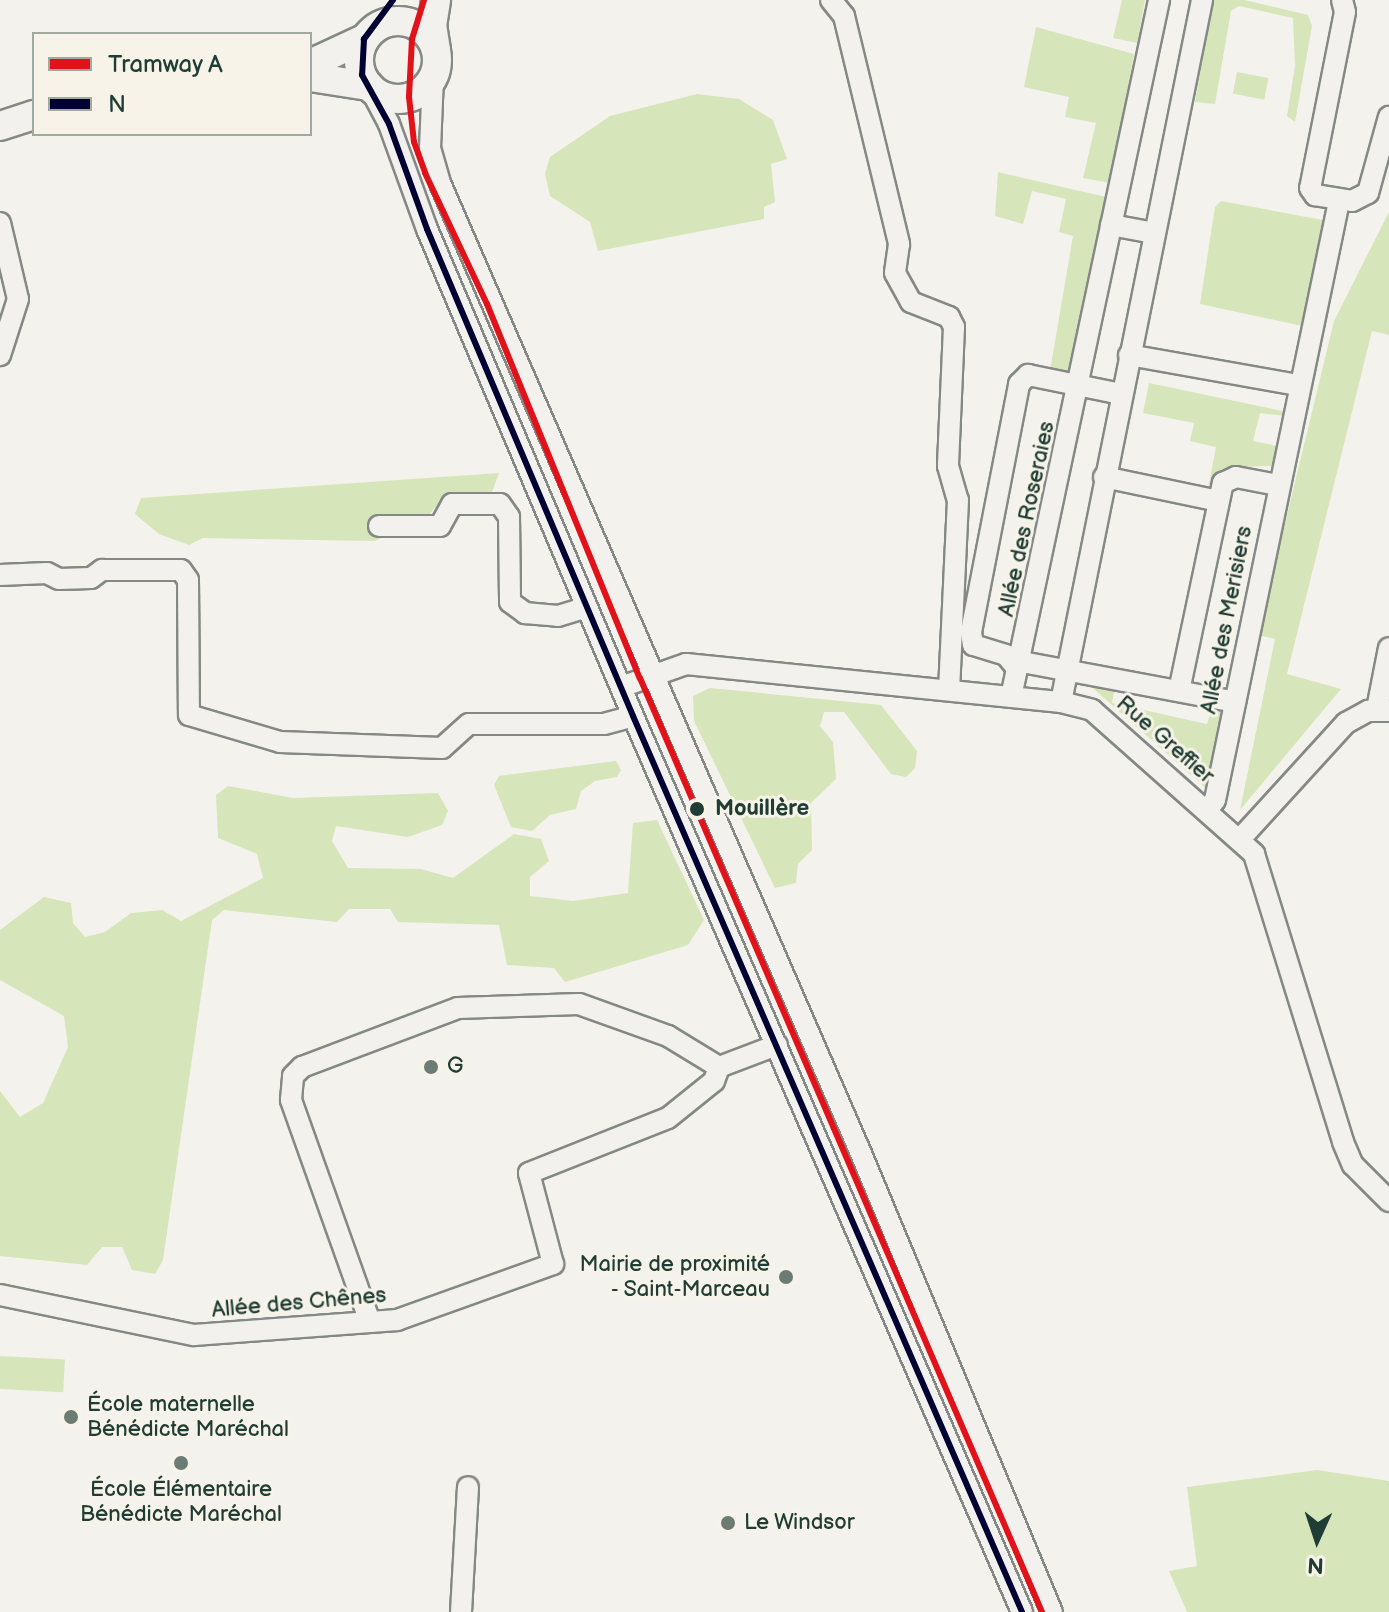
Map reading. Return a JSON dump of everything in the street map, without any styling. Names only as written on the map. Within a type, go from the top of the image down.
[{"type":"street","points":[[393,0],[369,35],[359,63],[389,124],[427,229],[633,716],[1022,1612]]},
{"type":"street","points":[[436,0],[432,26],[434,64],[430,148],[440,183],[1052,1612]]},
{"type":"street","points":[[831,0],[844,16],[899,244],[895,273],[911,302],[949,317],[954,327],[948,466],[958,500],[949,690]]},
{"type":"street","name":"Allée des Roseraies","points":[[1011,697],[1159,0]]},
{"type":"street","points":[[1061,702],[1202,0]]},
{"type":"street","points":[[1342,0],[1345,12],[1310,188],[1315,195],[1339,201],[1368,193],[1389,117]]},
{"type":"street","points":[[312,63],[390,22],[410,23],[425,32],[434,64],[419,93],[404,98],[388,97],[369,86],[312,77]]},
{"type":"street","points":[[0,126],[32,116]]},
{"type":"street","name":"Allée des Merisiers","points":[[1208,809],[1215,800],[1298,385],[1339,201]]},
{"type":"street","points":[[0,223],[18,299],[0,355]]},
{"type":"street","points":[[1111,225],[1154,233]]},
{"type":"street","points":[[1129,355],[1298,385]]},
{"type":"street","points":[[1121,394],[1028,375],[1019,384],[971,632],[973,645],[1006,655],[1018,664],[1235,702]]},
{"type":"street","points":[[1104,477],[1219,501]]},
{"type":"street","name":"Allée des Merisiers","points":[[1179,691],[1223,483],[1230,478],[1278,485]]},
{"type":"street","points":[[379,526],[440,526],[452,504],[500,504],[509,517],[510,602],[525,613],[558,616],[587,607]]},
{"type":"street","points":[[0,575],[47,573],[59,579],[91,578],[102,570],[181,570],[188,580],[189,715],[280,742],[442,748],[469,724],[604,724],[633,716]]},
{"type":"street","points":[[1241,838],[1346,723],[1383,710],[1389,648]]},
{"type":"street","name":"Rue Greffier","points":[[621,687],[652,673],[686,664],[1061,702],[1092,710],[1241,838],[1262,868],[1343,1142],[1353,1165],[1389,1201]]},
{"type":"street","points":[[370,1322],[291,1100],[293,1076],[302,1067],[458,1008],[579,1004],[668,1036],[719,1067]]},
{"type":"street","name":"Allée des Chênes","points":[[0,1295],[194,1335],[397,1320],[553,1264],[529,1173],[668,1118],[714,1081],[719,1067],[777,1045]]},
{"type":"street","points":[[461,1612],[468,1487]]},
{"type":"green space","points":[[1122,0],[1145,0],[1137,43],[1113,38]]},
{"type":"green space","points":[[1213,0],[1244,0],[1308,15],[1312,26],[1295,122],[1287,116],[1295,66],[1293,18],[1239,6],[1231,11],[1215,104],[1195,102]]},
{"type":"green space","points":[[1036,27],[1134,54],[1110,183],[1083,178],[1096,123],[1065,117],[1069,97],[1024,87]]},
{"type":"green space","points":[[1237,72],[1268,78],[1264,100],[1233,94]]},
{"type":"green space","points":[[697,94],[739,99],[773,120],[787,159],[771,164],[775,202],[764,207],[764,219],[598,251],[590,222],[550,196],[545,174],[550,157],[610,116]]},
{"type":"green space","points":[[998,172],[1106,197],[1073,371],[1067,374],[1050,371],[1073,236],[1059,232],[1066,199],[1032,191],[1023,224],[995,216]]},
{"type":"green space","points":[[1221,201],[1323,220],[1302,326],[1200,304],[1215,207]]},
{"type":"green space","points":[[1389,212],[1389,335],[1372,331],[1287,674],[1341,689],[1240,810],[1275,639],[1258,635],[1334,321]]},
{"type":"green space","points":[[1149,383],[1287,412],[1285,416],[1260,413],[1253,441],[1278,446],[1273,466],[1228,467],[1218,471],[1208,489],[1216,447],[1190,441],[1194,423],[1143,413]]},
{"type":"green space","points":[[499,473],[492,492],[440,501],[429,515],[375,541],[203,538],[189,545],[159,534],[135,514],[141,498]]},
{"type":"green space","points":[[1086,682],[1115,687],[1112,703],[1207,724],[1212,708],[1221,710],[1208,790]]},
{"type":"green space","points":[[710,688],[881,705],[917,751],[915,768],[906,777],[891,774],[844,712],[824,712],[820,726],[833,742],[836,779],[811,803],[812,850],[798,864],[796,883],[775,888],[694,721],[693,696]]},
{"type":"green space","points":[[616,761],[621,770],[617,777],[595,781],[581,791],[576,809],[550,815],[532,831],[511,827],[494,785],[499,776]]},
{"type":"green space","points":[[228,786],[293,798],[438,793],[448,811],[442,825],[408,837],[336,826],[332,841],[348,868],[421,869],[453,878],[514,834],[541,839],[549,861],[530,877],[530,896],[573,901],[628,893],[633,823],[657,820],[704,920],[688,945],[565,982],[554,968],[507,965],[499,925],[398,922],[390,909],[349,909],[337,922],[224,910],[212,920],[163,1260],[155,1274],[132,1270],[122,1247],[102,1247],[87,1265],[0,1256],[0,1091],[20,1117],[43,1103],[68,1047],[64,1016],[0,980],[0,930],[44,897],[71,903],[73,923],[85,937],[105,932],[131,913],[162,910],[181,921],[263,878],[257,854],[218,838],[216,795]]},
{"type":"green space","points":[[0,1356],[65,1359],[63,1392],[0,1389]]},
{"type":"green space","points":[[1317,1470],[1389,1481],[1389,1612],[1187,1612],[1169,1571],[1197,1566],[1187,1487]]},
{"type":"tram line","name":"A","points":[[424,0],[412,39],[409,97],[414,142],[425,173],[487,304],[640,678],[1042,1612]]},
{"type":"transit line","name":"N","points":[[393,0],[364,39],[362,75],[389,124],[427,229],[633,716],[1022,1612]]},
{"type":"place","name":"Mouillère","points":[[697,809]]},
{"type":"place","name":"G","points":[[431,1067]]},
{"type":"place","name":"Mairie de proximité - Saint-Marceau","points":[[786,1277]]},
{"type":"place","name":"École maternelle Bénédicte Maréchal","points":[[71,1417]]},
{"type":"place","name":"École Élémentaire Bénédicte Maréchal","points":[[181,1463]]},
{"type":"place","name":"Le Windsor","points":[[728,1523]]}]
